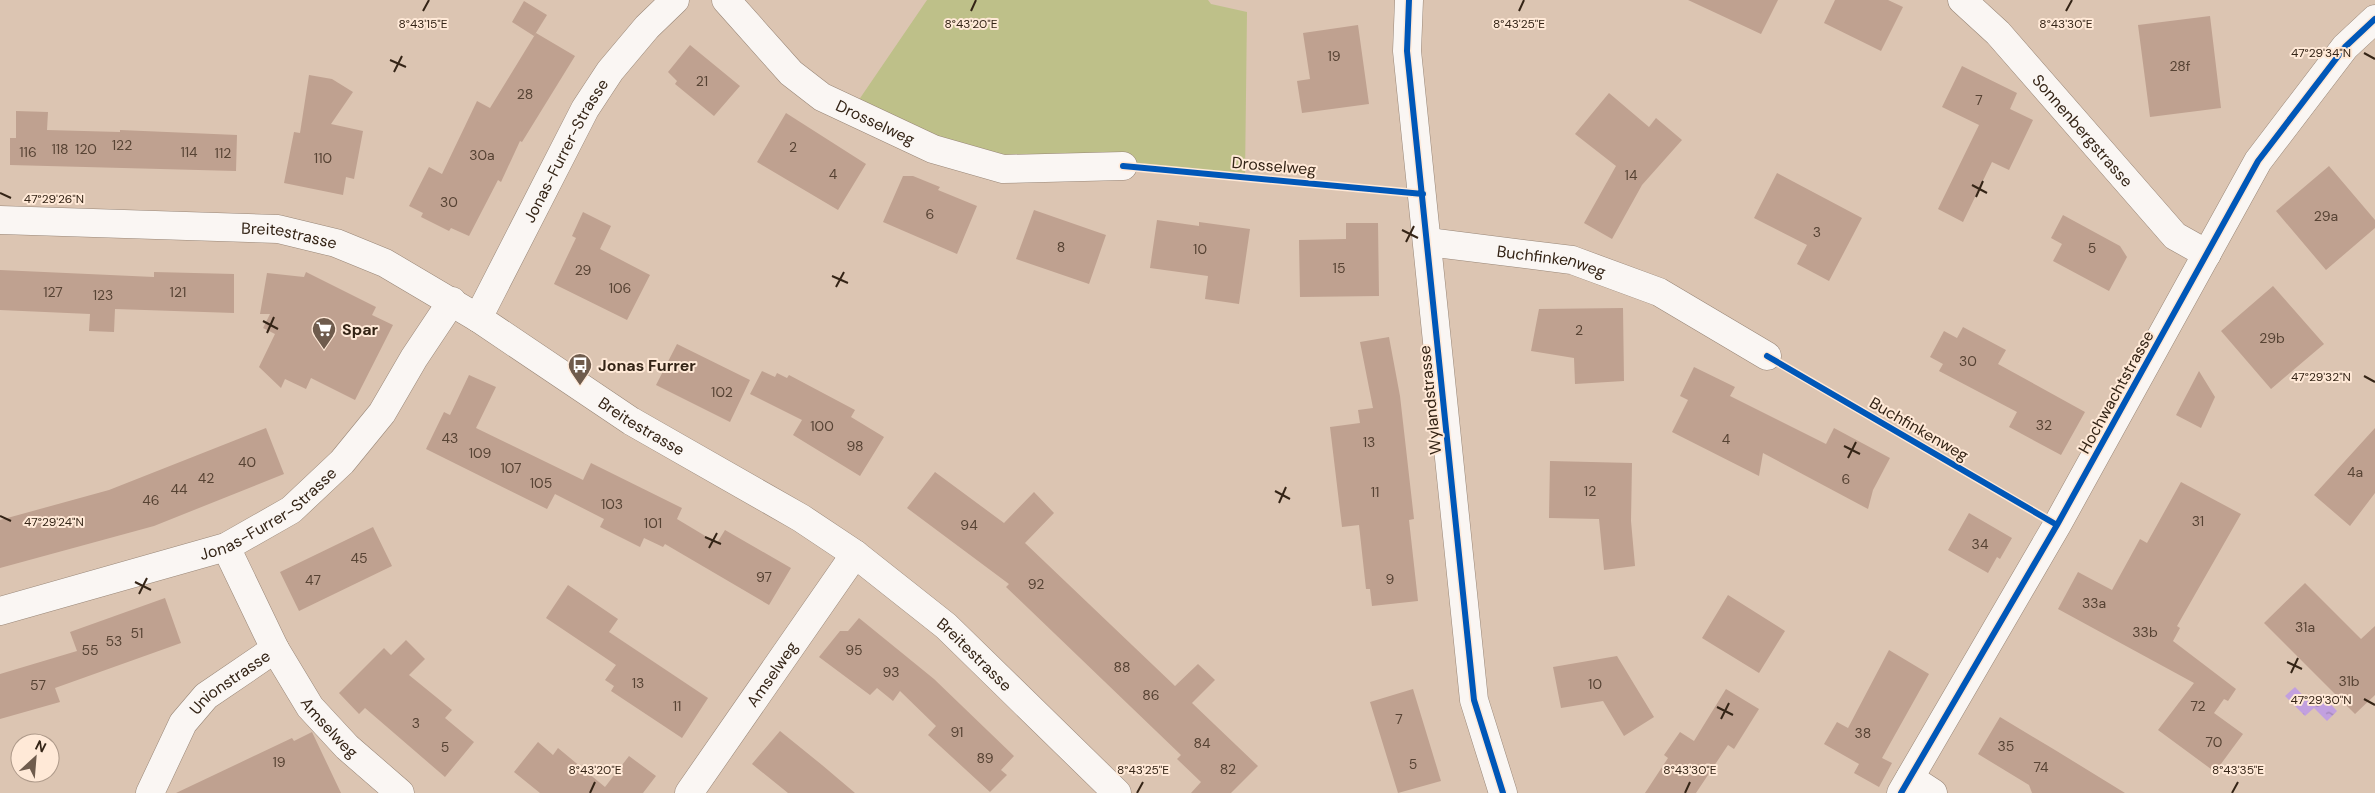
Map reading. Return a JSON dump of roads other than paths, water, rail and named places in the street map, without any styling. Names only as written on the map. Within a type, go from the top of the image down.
[{"type":"street","name":"Jonas-Furrer-Strasse","points":[[478,318],[585,109],[610,71],[647,27],[675,0]]},
{"type":"street","name":"Drosselweg","points":[[726,0],[791,73],[822,97],[933,148],[1003,169],[1123,166]]},
{"type":"street","name":"Wylandstrasse","points":[[1409,0],[1407,50],[1474,700],[1503,793]]},
{"type":"street","name":"Sonnenbergstrasse","points":[[1962,0],[1998,33],[2175,236],[2206,254]]},
{"type":"street","name":"Hochwachtstrasse","points":[[1906,786],[2058,525],[2258,161],[2345,47],[2375,19]]},
{"type":"street","name":"Breitestrasse","points":[[0,220],[253,227],[286,231],[312,236],[360,251],[409,276],[452,301],[631,421],[801,518],[855,554],[946,626],[1117,793]]},
{"type":"street","name":"Buchfinkenweg","points":[[1428,242],[1572,260],[1659,292],[1767,356]]},
{"type":"street","name":"Jonas-Furrer-Strasse","points":[[0,611],[226,547],[291,510],[342,462],[382,413],[414,358],[452,301]]},
{"type":"street","name":"Unionstrasse","points":[[150,793],[183,723],[206,696],[275,649],[226,547]]},
{"type":"street","name":"Amselweg","points":[[689,793],[855,554]]},
{"type":"street","name":"Amselweg","points":[[275,649],[310,706],[347,747],[400,793]]},
{"type":"street","points":[[1906,786],[1933,793]]},
{"type":"water","points":[[2295,687],[2311,704],[2321,694],[2337,711],[2327,721],[2314,708],[2305,716],[2285,696]]},
{"type":"place","name":"Spar","points":[[324,350]]},
{"type":"place","name":"Jonas Furrer","points":[[580,386]]}]
